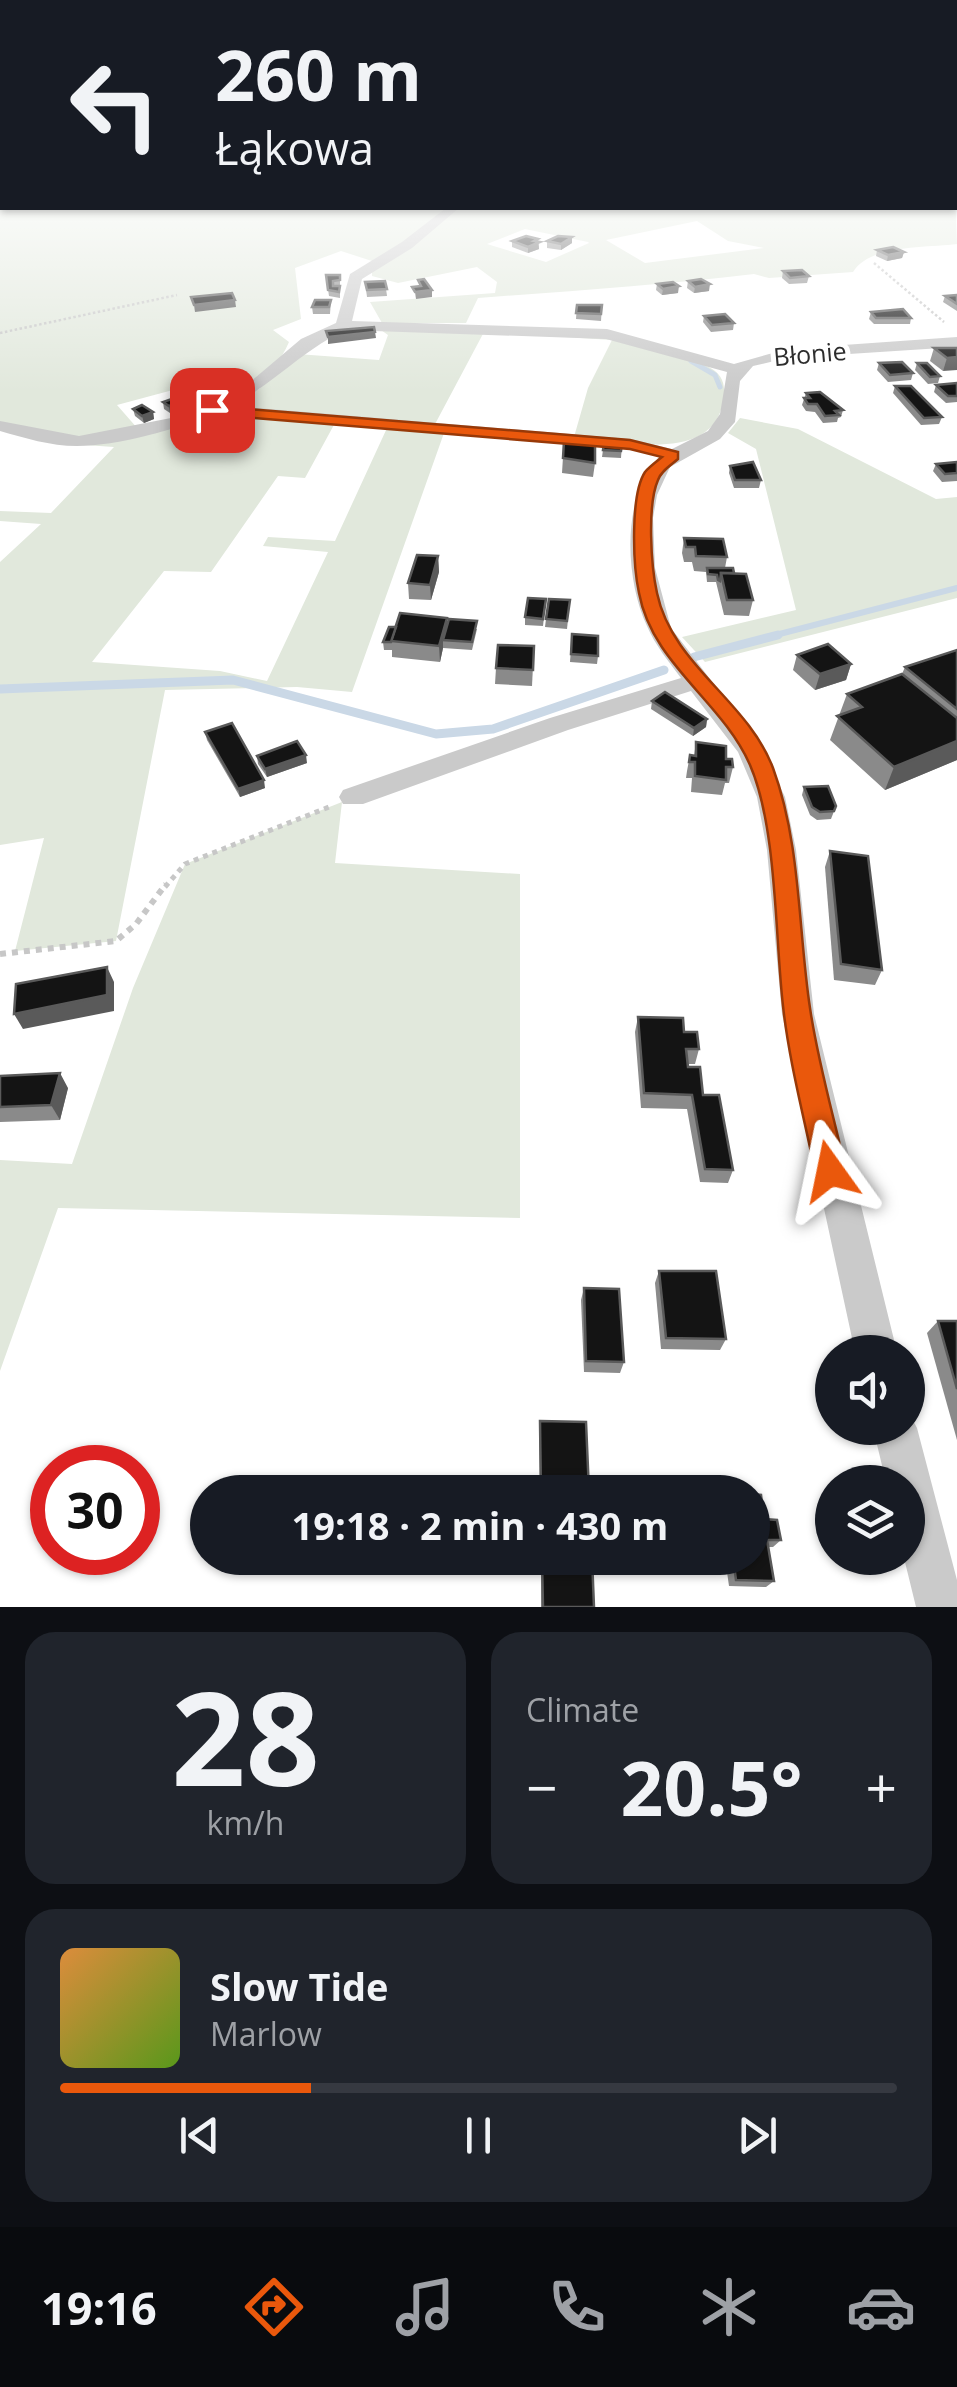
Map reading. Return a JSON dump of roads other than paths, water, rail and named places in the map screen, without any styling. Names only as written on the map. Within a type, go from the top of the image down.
[{"type":"street","points":[[343,325],[354,277],[411,242]]},
{"type":"street","points":[[0,426],[56,440],[93,440],[153,429],[212,410],[268,378],[307,342],[343,325],[606,334],[735,369]]},
{"type":"street","name":"Błonie","points":[[872,1335],[830,1171],[797,1010],[772,800],[762,766],[742,732],[660,628],[645,578],[647,484],[673,455],[714,434],[726,421],[735,369],[776,356],[957,342]]},
{"type":"street","points":[[212,410],[630,444],[673,455]]},
{"type":"street","points":[[353,797],[578,718],[698,681]]},
{"type":"street","points":[[899,1445],[940,1607]]},
{"type":"waterway","points":[[691,361],[715,375],[720,387]]},
{"type":"waterway","points":[[768,637],[957,588]]},
{"type":"waterway","points":[[694,657],[778,635]]},
{"type":"waterway","points":[[0,689],[233,680],[436,734],[493,729],[664,670]]}]
